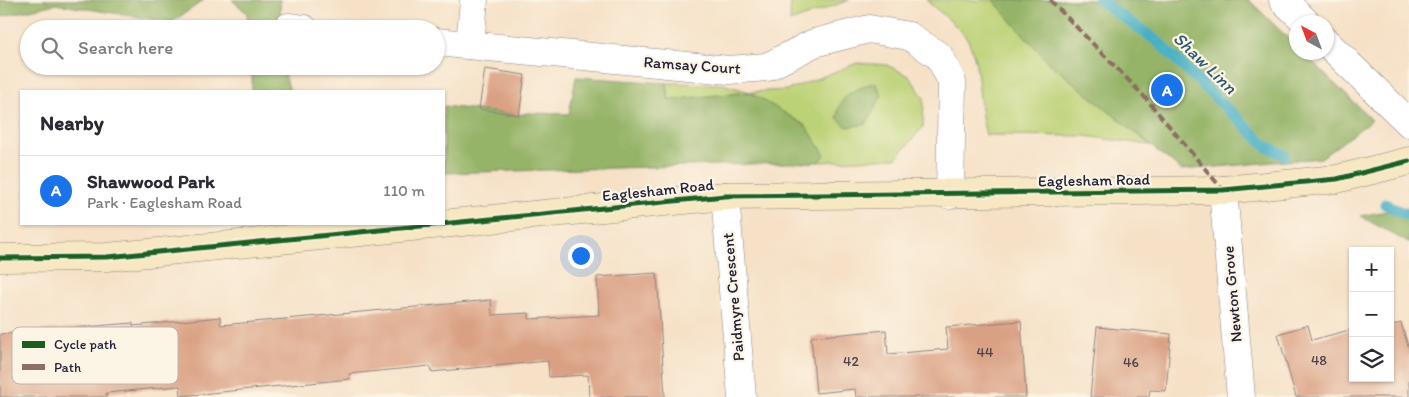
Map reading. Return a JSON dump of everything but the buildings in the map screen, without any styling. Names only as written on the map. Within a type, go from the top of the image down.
[{"type":"street","points":[[470,45],[474,0]]},
{"type":"street","points":[[1283,0],[1299,15]]},
{"type":"street","name":"Ramsay Court","points":[[445,43],[729,70],[767,67],[814,43],[869,29],[909,36],[939,56],[952,82],[950,195]]},
{"type":"street","points":[[1334,50],[1409,123]]},
{"type":"street","name":"Eaglesham Road","points":[[445,224],[725,196],[950,195],[1223,190],[1337,179],[1409,161]]},
{"type":"street","name":"Newton Grove","points":[[1223,190],[1241,397]]},
{"type":"street","name":"Paidmyre Crescent","points":[[725,196],[742,397]]},
{"type":"street","name":"Eaglesham Road","points":[[0,258],[107,257],[431,225]]},
{"type":"green space","points":[[0,0],[204,0],[175,20],[159,20],[55,4],[0,17]]},
{"type":"green space","points":[[232,0],[280,0],[281,20],[247,20],[247,13]]},
{"type":"green space","points":[[791,0],[849,0],[790,22]]},
{"type":"green space","points":[[926,0],[1232,0],[1083,90],[1150,145],[1085,136],[986,135],[975,62],[968,40],[955,25]]},
{"type":"green space","points":[[993,0],[1249,0],[1289,39],[1289,60],[1310,60],[1372,120],[1321,158],[1181,170],[1048,62]]},
{"type":"green space","points":[[857,63],[887,65],[909,76],[924,98],[923,127],[896,158],[819,162],[825,155],[750,92],[788,90]]},
{"type":"green space","points":[[252,75],[285,75],[290,90],[252,90]]},
{"type":"green space","points":[[576,77],[667,83],[669,100],[750,92],[806,126],[825,155],[819,162],[445,173],[445,106],[519,115],[527,113],[569,114]]},
{"type":"green space","points":[[875,82],[882,95],[866,124],[847,127],[837,118],[841,103],[849,94]]},
{"type":"green space","points":[[667,83],[722,84],[750,92],[669,100]]},
{"type":"green space","points":[[1409,207],[1409,243],[1360,216]]},
{"type":"waterway","name":"Shaw Linn","points":[[1099,0],[1157,41],[1266,146],[1284,155]]},
{"type":"waterway","name":"Shaw Linn","points":[[1385,204],[1409,216]]},
{"type":"marked path","points":[[1050,0],[1142,94],[1223,190]]},
{"type":"cycle path","points":[[445,224],[725,196],[1223,190],[1337,179],[1409,161]]},
{"type":"cycle path","points":[[0,258],[107,257],[431,225]]},
{"type":"place","name":"Shawwood Park","points":[[1167,90]]}]
